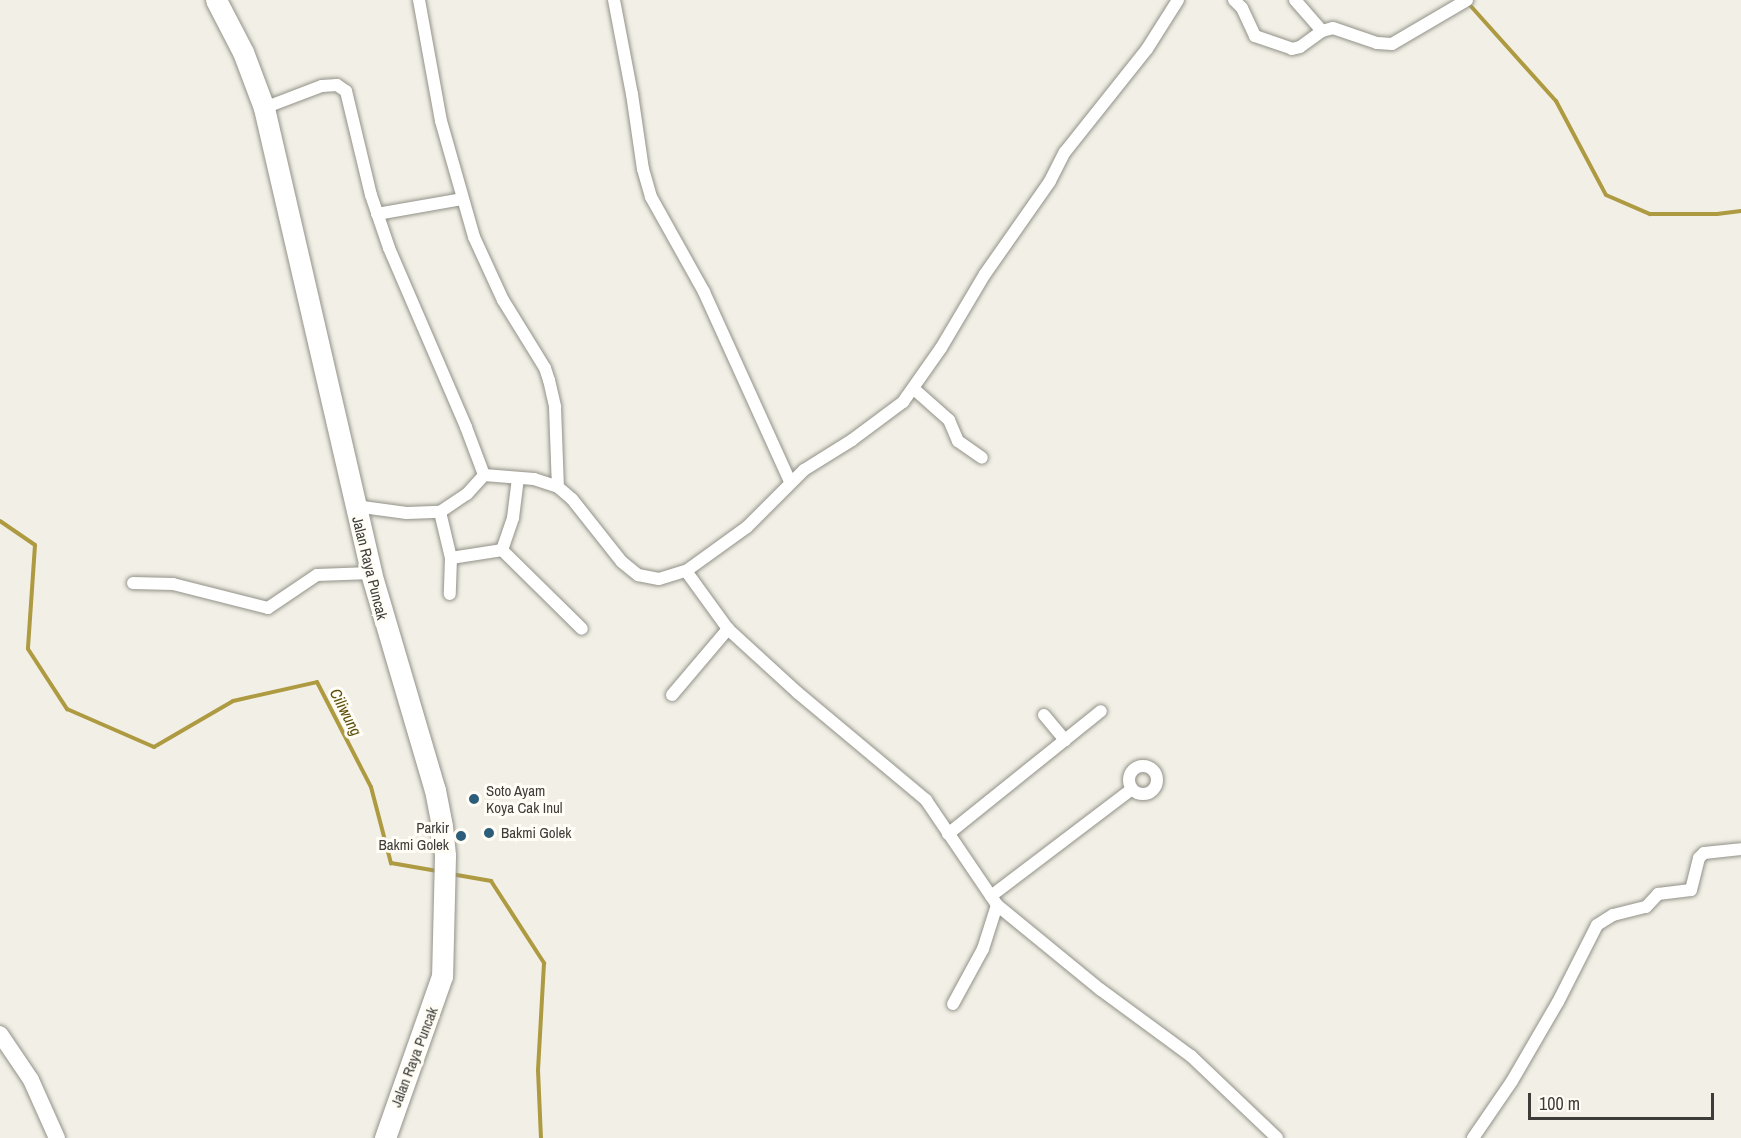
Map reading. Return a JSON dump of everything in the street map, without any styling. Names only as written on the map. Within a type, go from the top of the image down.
[{"type":"highway","name":"Jalan Raya Puncak","points":[[216,0],[243,52],[264,108],[371,573],[435,790],[445,856],[442,976],[385,1138]]},
{"type":"street","points":[[419,0],[441,120],[462,199],[487,267],[549,380],[555,408],[558,487]]},
{"type":"street","points":[[614,0],[648,188],[709,302],[790,482]]},
{"type":"street","points":[[484,475],[534,479],[558,487],[583,511],[622,562],[638,575],[659,579],[687,571],[747,527],[790,482],[884,418],[914,389],[985,274],[1050,181],[1065,152],[1147,49],[1178,0]]},
{"type":"street","points":[[1234,0],[1242,8],[1256,36],[1275,44],[1298,48],[1322,31],[1339,28],[1377,43],[1392,44],[1467,0]]},
{"type":"street","points":[[1295,0],[1322,31]]},
{"type":"street","points":[[264,108],[322,86],[337,85],[343,88],[377,214],[404,286],[462,416],[484,475]]},
{"type":"street","points":[[377,214],[462,199]]},
{"type":"street","points":[[914,389],[949,420],[958,441],[982,458]]},
{"type":"street","points":[[355,507],[407,513],[440,512],[467,494],[484,475]]},
{"type":"street","points":[[502,550],[513,518],[518,478]]},
{"type":"street","points":[[440,512],[451,558],[450,594]]},
{"type":"street","points":[[451,558],[502,550]]},
{"type":"street","points":[[502,550],[582,629]]},
{"type":"street","points":[[687,571],[728,629],[798,693],[921,795],[994,901],[1101,990],[1191,1056],[1277,1138]]},
{"type":"street","points":[[133,583],[173,584],[268,608],[317,575],[371,573]]},
{"type":"street","points":[[672,695],[728,629]]},
{"type":"street","points":[[948,834],[1101,711]]},
{"type":"street","points":[[1044,715],[1065,740]]},
{"type":"street","points":[[953,1004],[983,949],[994,901],[1032,864],[1039,862],[1131,787]]},
{"type":"street","points":[[1473,1138],[1512,1081],[1558,1002],[1597,925],[1608,917],[1646,907],[1658,894],[1691,890],[1699,858],[1704,853],[1741,849]]},
{"type":"street","points":[[0,1034],[31,1080],[57,1138]]},
{"type":"waterway","points":[[1468,3],[1556,101],[1606,195],[1650,214],[1717,214],[1741,211]]},
{"type":"waterway","name":"Ciliwung","points":[[0,521],[35,545],[28,649],[67,709],[154,747],[233,701],[317,682],[371,787],[391,863],[437,871]]},
{"type":"waterway","name":"Ciliwung","points":[[451,874],[491,881],[544,963],[538,1070],[541,1138]]},
{"type":"place","name":"Soto Ayam Koya Cak Inul","points":[[474,799]]},
{"type":"place","name":"Bakmi Golek","points":[[489,833]]},
{"type":"place","name":"Parkir Bakmi Golek","points":[[461,836]]}]
